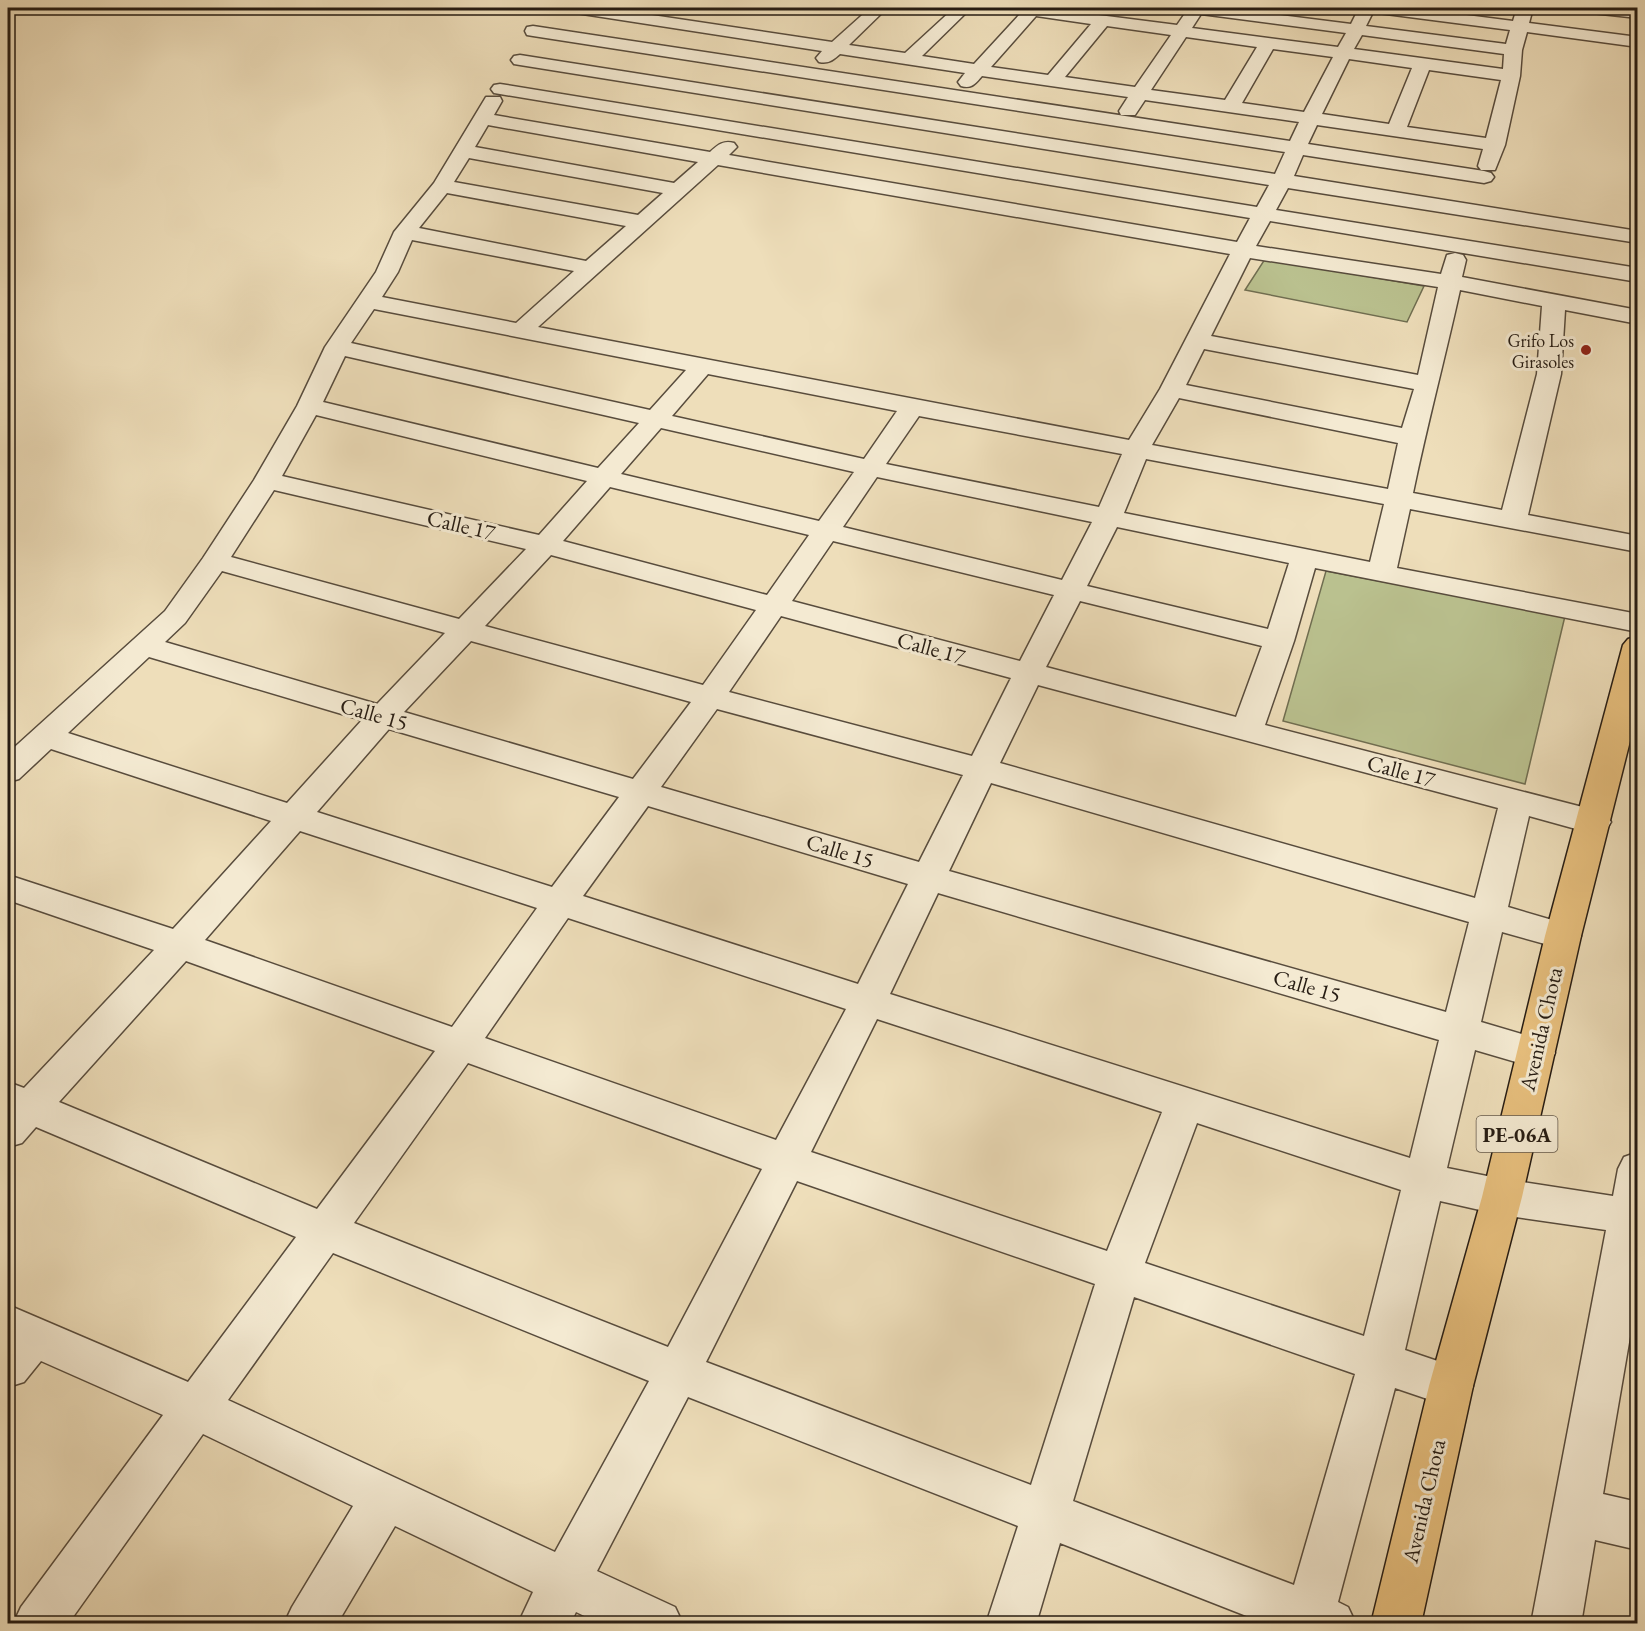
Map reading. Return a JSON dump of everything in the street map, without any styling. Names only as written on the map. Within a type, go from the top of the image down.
[{"type":"highway","name":"Avenida Chota","points":[[1396,1623],[1450,1386],[1502,1197],[1563,936],[1638,645]]},
{"type":"street","points":[[576,8],[978,70],[1495,145]]},
{"type":"street","points":[[520,332],[809,74],[879,8]]},
{"type":"street","points":[[909,58],[963,8]]},
{"type":"street","points":[[1011,8],[1034,9],[1268,42],[1361,24],[1522,17],[1638,42]]},
{"type":"street","points":[[1191,8],[1361,24],[1514,50]]},
{"type":"street","points":[[1057,217],[1197,8]]},
{"type":"street","points":[[1592,8],[1638,13]]},
{"type":"street","points":[[873,186],[1034,9]]},
{"type":"street","points":[[689,26],[705,14]]},
{"type":"street","points":[[1382,573],[1412,438],[1428,384],[1451,282],[1457,244],[1495,145],[1522,17]]},
{"type":"street","points":[[8,771],[175,617],[215,561],[267,480],[309,406],[337,347],[387,272],[405,232],[442,186],[520,60],[535,19],[809,74],[1484,177]]},
{"type":"street","points":[[1053,80],[1103,20]]},
{"type":"street","points":[[1361,24],[1422,64],[1511,76]]},
{"type":"street","points":[[543,1623],[678,1372],[868,1001],[1028,674],[1108,518],[1137,449],[1172,389],[1195,340],[1282,180],[1310,119],[1361,24]]},
{"type":"street","points":[[1230,107],[1268,42]]},
{"type":"street","points":[[520,60],[1638,237]]},
{"type":"street","points":[[1396,131],[1422,64]]},
{"type":"street","points":[[500,89],[1638,275]]},
{"type":"street","points":[[483,119],[1242,250],[1451,282],[1638,317]]},
{"type":"street","points":[[462,151],[680,190]]},
{"type":"street","points":[[442,186],[641,222]]},
{"type":"street","points":[[405,232],[590,268]]},
{"type":"street","points":[[369,301],[913,407],[1638,543]]},
{"type":"street","points":[[1513,520],[1549,374],[1554,302]]},
{"type":"street","points":[[1195,340],[1428,384]]},
{"type":"street","points":[[337,347],[870,468],[1304,558],[1638,623]]},
{"type":"street","points":[[702,366],[545,545],[382,717],[180,945],[15,1112],[323,1230],[678,1372],[1315,1621],[1516,802]]},
{"type":"street","points":[[1172,389],[1412,438]]},
{"type":"street","points":[[309,406],[1280,641]]},
{"type":"street","points":[[38,1623],[460,1045],[560,902],[710,697],[913,407]]},
{"type":"street","name":"Calle 17","points":[[267,480],[545,545],[1594,822]]},
{"type":"street","points":[[1247,731],[1280,641],[1304,558]]},
{"type":"street","points":[[215,561],[982,769],[1563,936]]},
{"type":"street","name":"Calle 15","points":[[145,646],[930,878],[1536,1053]]},
{"type":"street","points":[[46,737],[1424,1180],[1502,1197],[1633,1216]]},
{"type":"street","points":[[8,887],[180,945],[785,1160],[1450,1386]]},
{"type":"street","points":[[1011,1623],[1119,1275],[1185,1102]]},
{"type":"street","points":[[1556,1623],[1633,1216],[1638,1169]]},
{"type":"street","points":[[16,1343],[194,1407],[565,1582],[658,1623]]},
{"type":"street","points":[[309,1623],[385,1498]]},
{"type":"street","points":[[1577,1512],[1638,1526]]},
{"type":"green space","points":[[1265,259],[1424,286],[1407,322],[1245,290]]},
{"type":"green space","points":[[1326,571],[1565,616],[1525,784],[1283,721]]},
{"type":"place","name":"Grifo Los Girasoles","points":[[1586,350]]}]
